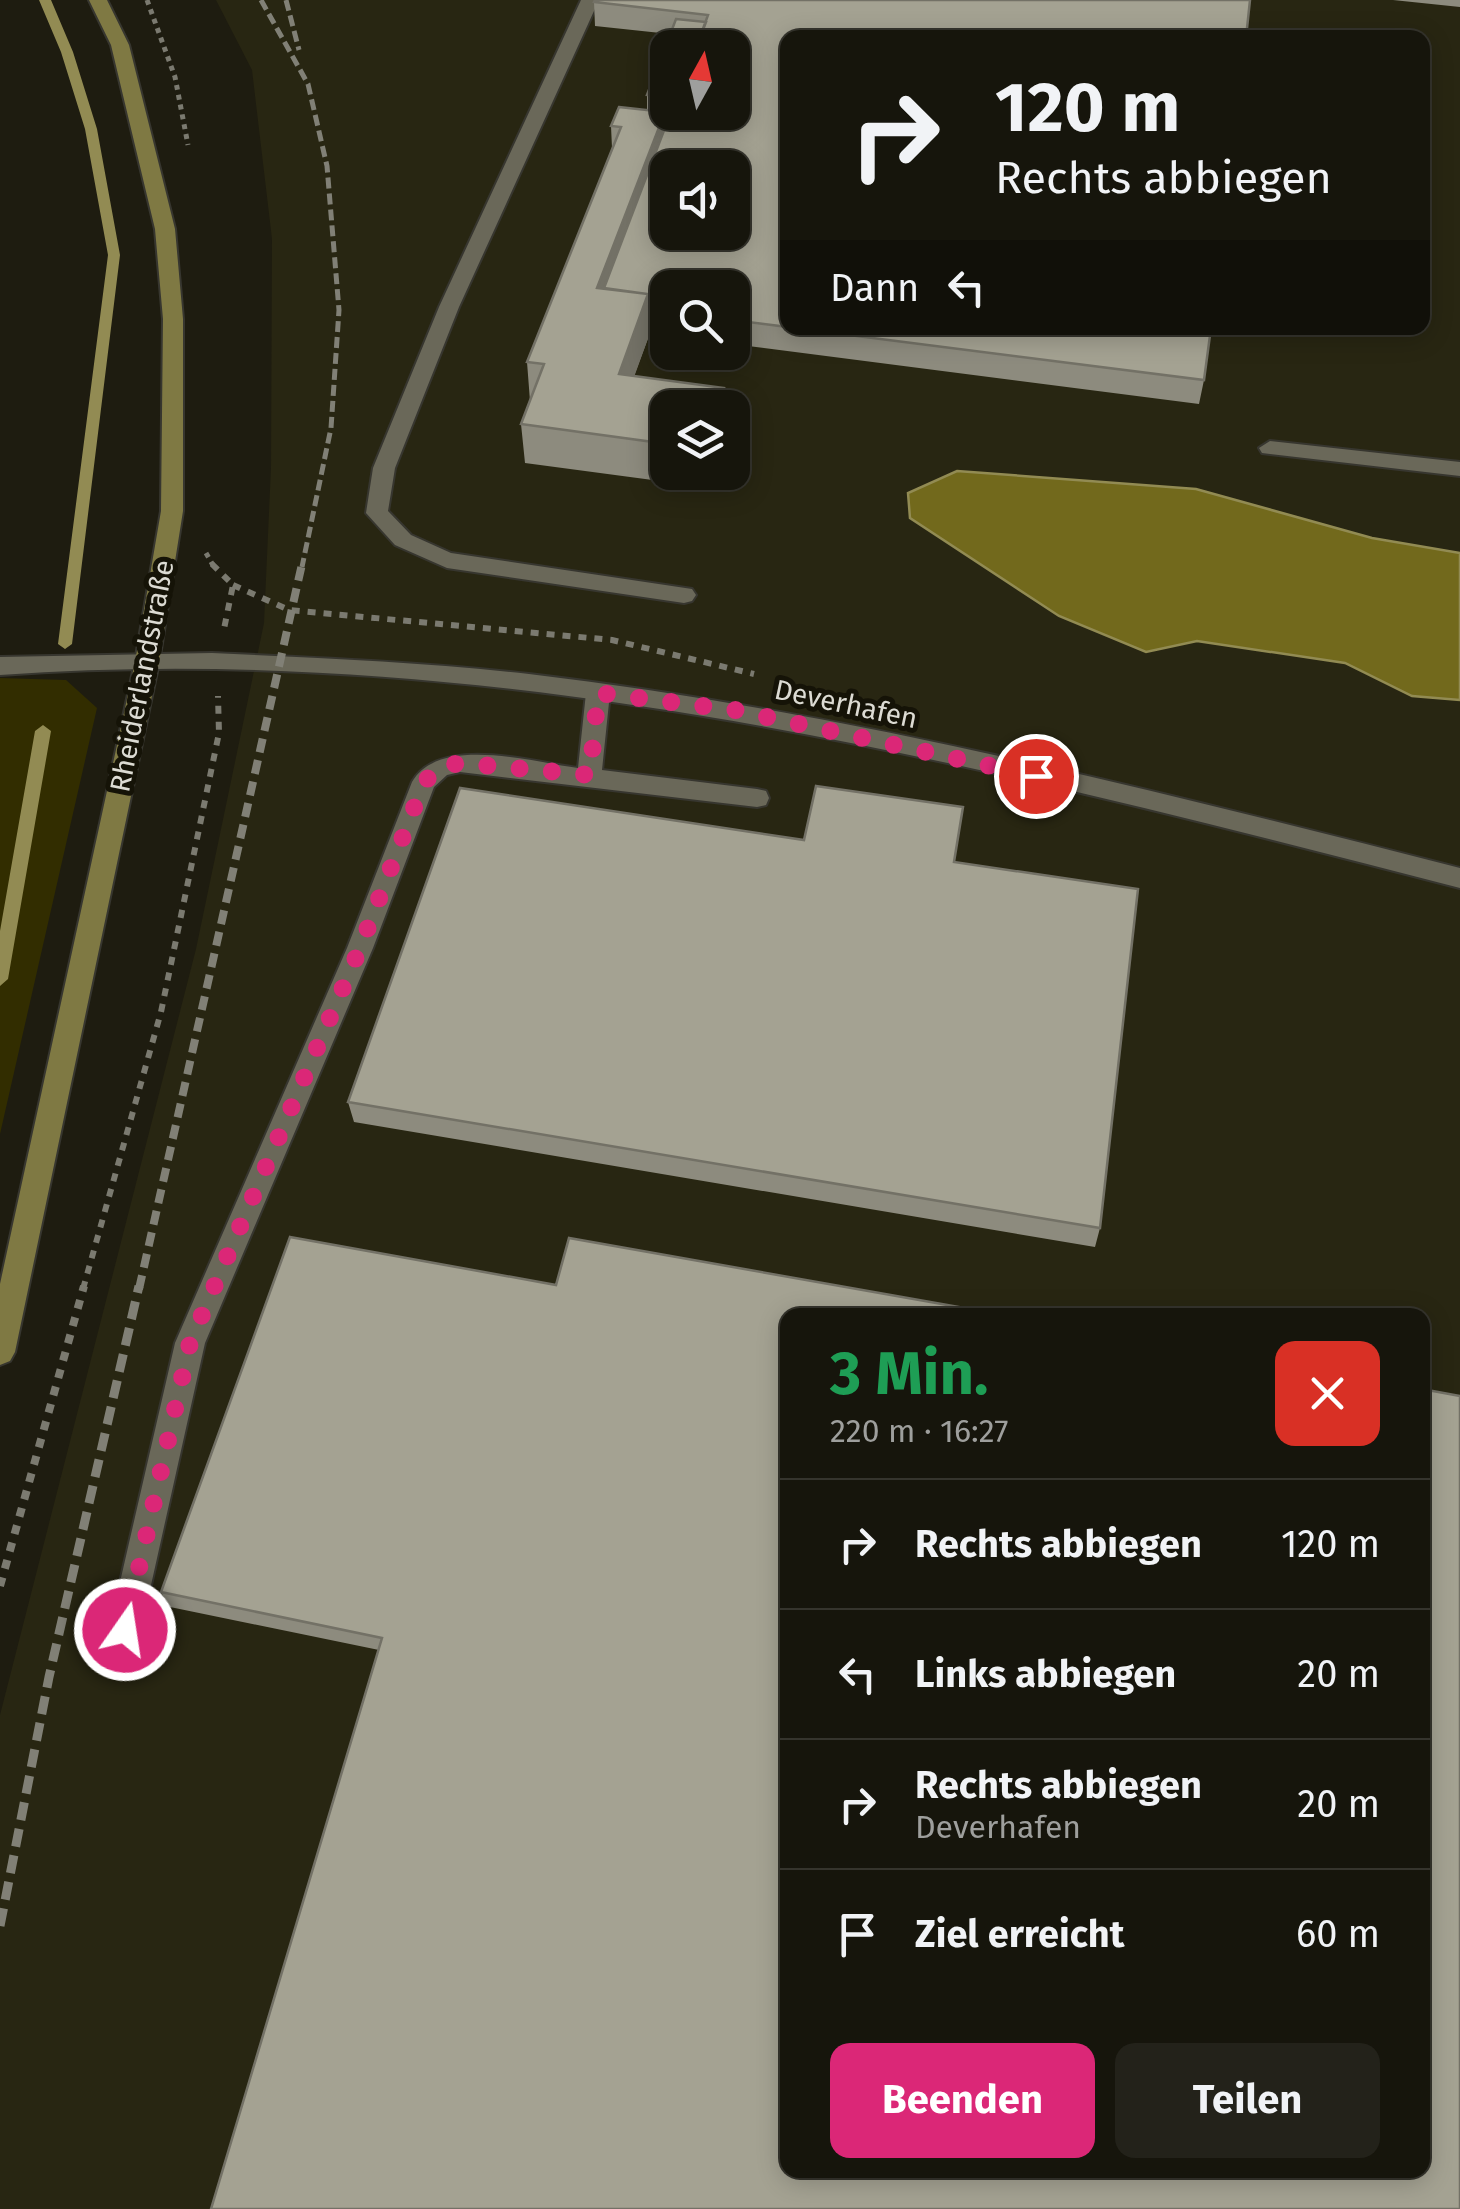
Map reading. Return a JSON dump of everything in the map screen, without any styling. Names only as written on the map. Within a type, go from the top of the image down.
[{"type":"main road","name":"Rheiderlandstraße","points":[[0,1352],[148,662],[172,510],[173,319],[166,228],[120,46],[98,0]]},
{"type":"street","points":[[590,0],[449,307],[384,468],[378,513],[403,540],[447,560],[684,595]]},
{"type":"street","points":[[1270,448],[1460,469]]},
{"type":"street","name":"Deverhafen","points":[[0,666],[281,661],[454,674],[735,710],[1224,817],[1460,878]]},
{"type":"street","points":[[590,775],[598,693]]},
{"type":"street","points":[[125,1630],[190,1343],[360,948],[424,782],[440,767],[460,763],[590,775],[757,798]]},
{"type":"shaded area","points":[[216,0],[1460,0],[1460,2209],[0,2209],[0,1715],[196,949],[264,623],[271,468],[272,239],[252,70]]},
{"type":"shaded area","points":[[957,471],[1196,489],[1372,538],[1460,553],[1460,700],[1412,696],[1345,663],[1197,641],[1146,652],[1059,616],[910,518],[908,493]]},
{"type":"shaded area","points":[[0,678],[66,680],[97,708],[0,1134]]},
{"type":"building","points":[[1250,0],[1247,30],[780,30],[780,326],[750,322],[750,270],[650,270],[650,309],[648,294],[604,288],[650,167],[650,250],[750,250],[750,150],[657,150],[664,130],[750,130],[750,30],[703,30],[708,15],[594,2]]},
{"type":"building","points":[[676,19],[706,22],[703,30],[672,30]]},
{"type":"building","points":[[619,107],[650,110],[650,130],[658,130],[597,288],[648,294],[619,374],[724,388],[650,390],[650,442],[521,424],[544,364],[527,362],[621,127],[611,126]]},
{"type":"building","points":[[849,335],[1210,335],[1204,380]]},
{"type":"building","points":[[816,786],[963,807],[954,862],[1138,889],[1100,1228],[348,1102],[460,788],[804,840]]},
{"type":"building","points":[[290,1237],[556,1285],[569,1238],[964,1308],[780,1308],[780,2178],[1430,2178],[1430,1390],[1460,1396],[1460,2209],[211,2209],[382,1638],[161,1592]]},
{"type":"waterway","points":[[45,0],[67,52],[91,129],[114,255],[65,644]]},
{"type":"waterway","points":[[0,979],[43,731]]},
{"type":"railway","points":[[261,0],[308,84],[327,166],[339,310],[331,428],[302,567]]},
{"type":"railway","points":[[286,0],[299,50]]},
{"type":"railway","points":[[139,1289],[302,564]]},
{"type":"railway","points":[[0,1926],[49,1677],[139,1286]]},
{"type":"route","points":[[125,1630],[190,1343],[360,948],[424,782],[440,767],[460,763],[590,775],[598,693],[735,710],[1036,776]]}]
